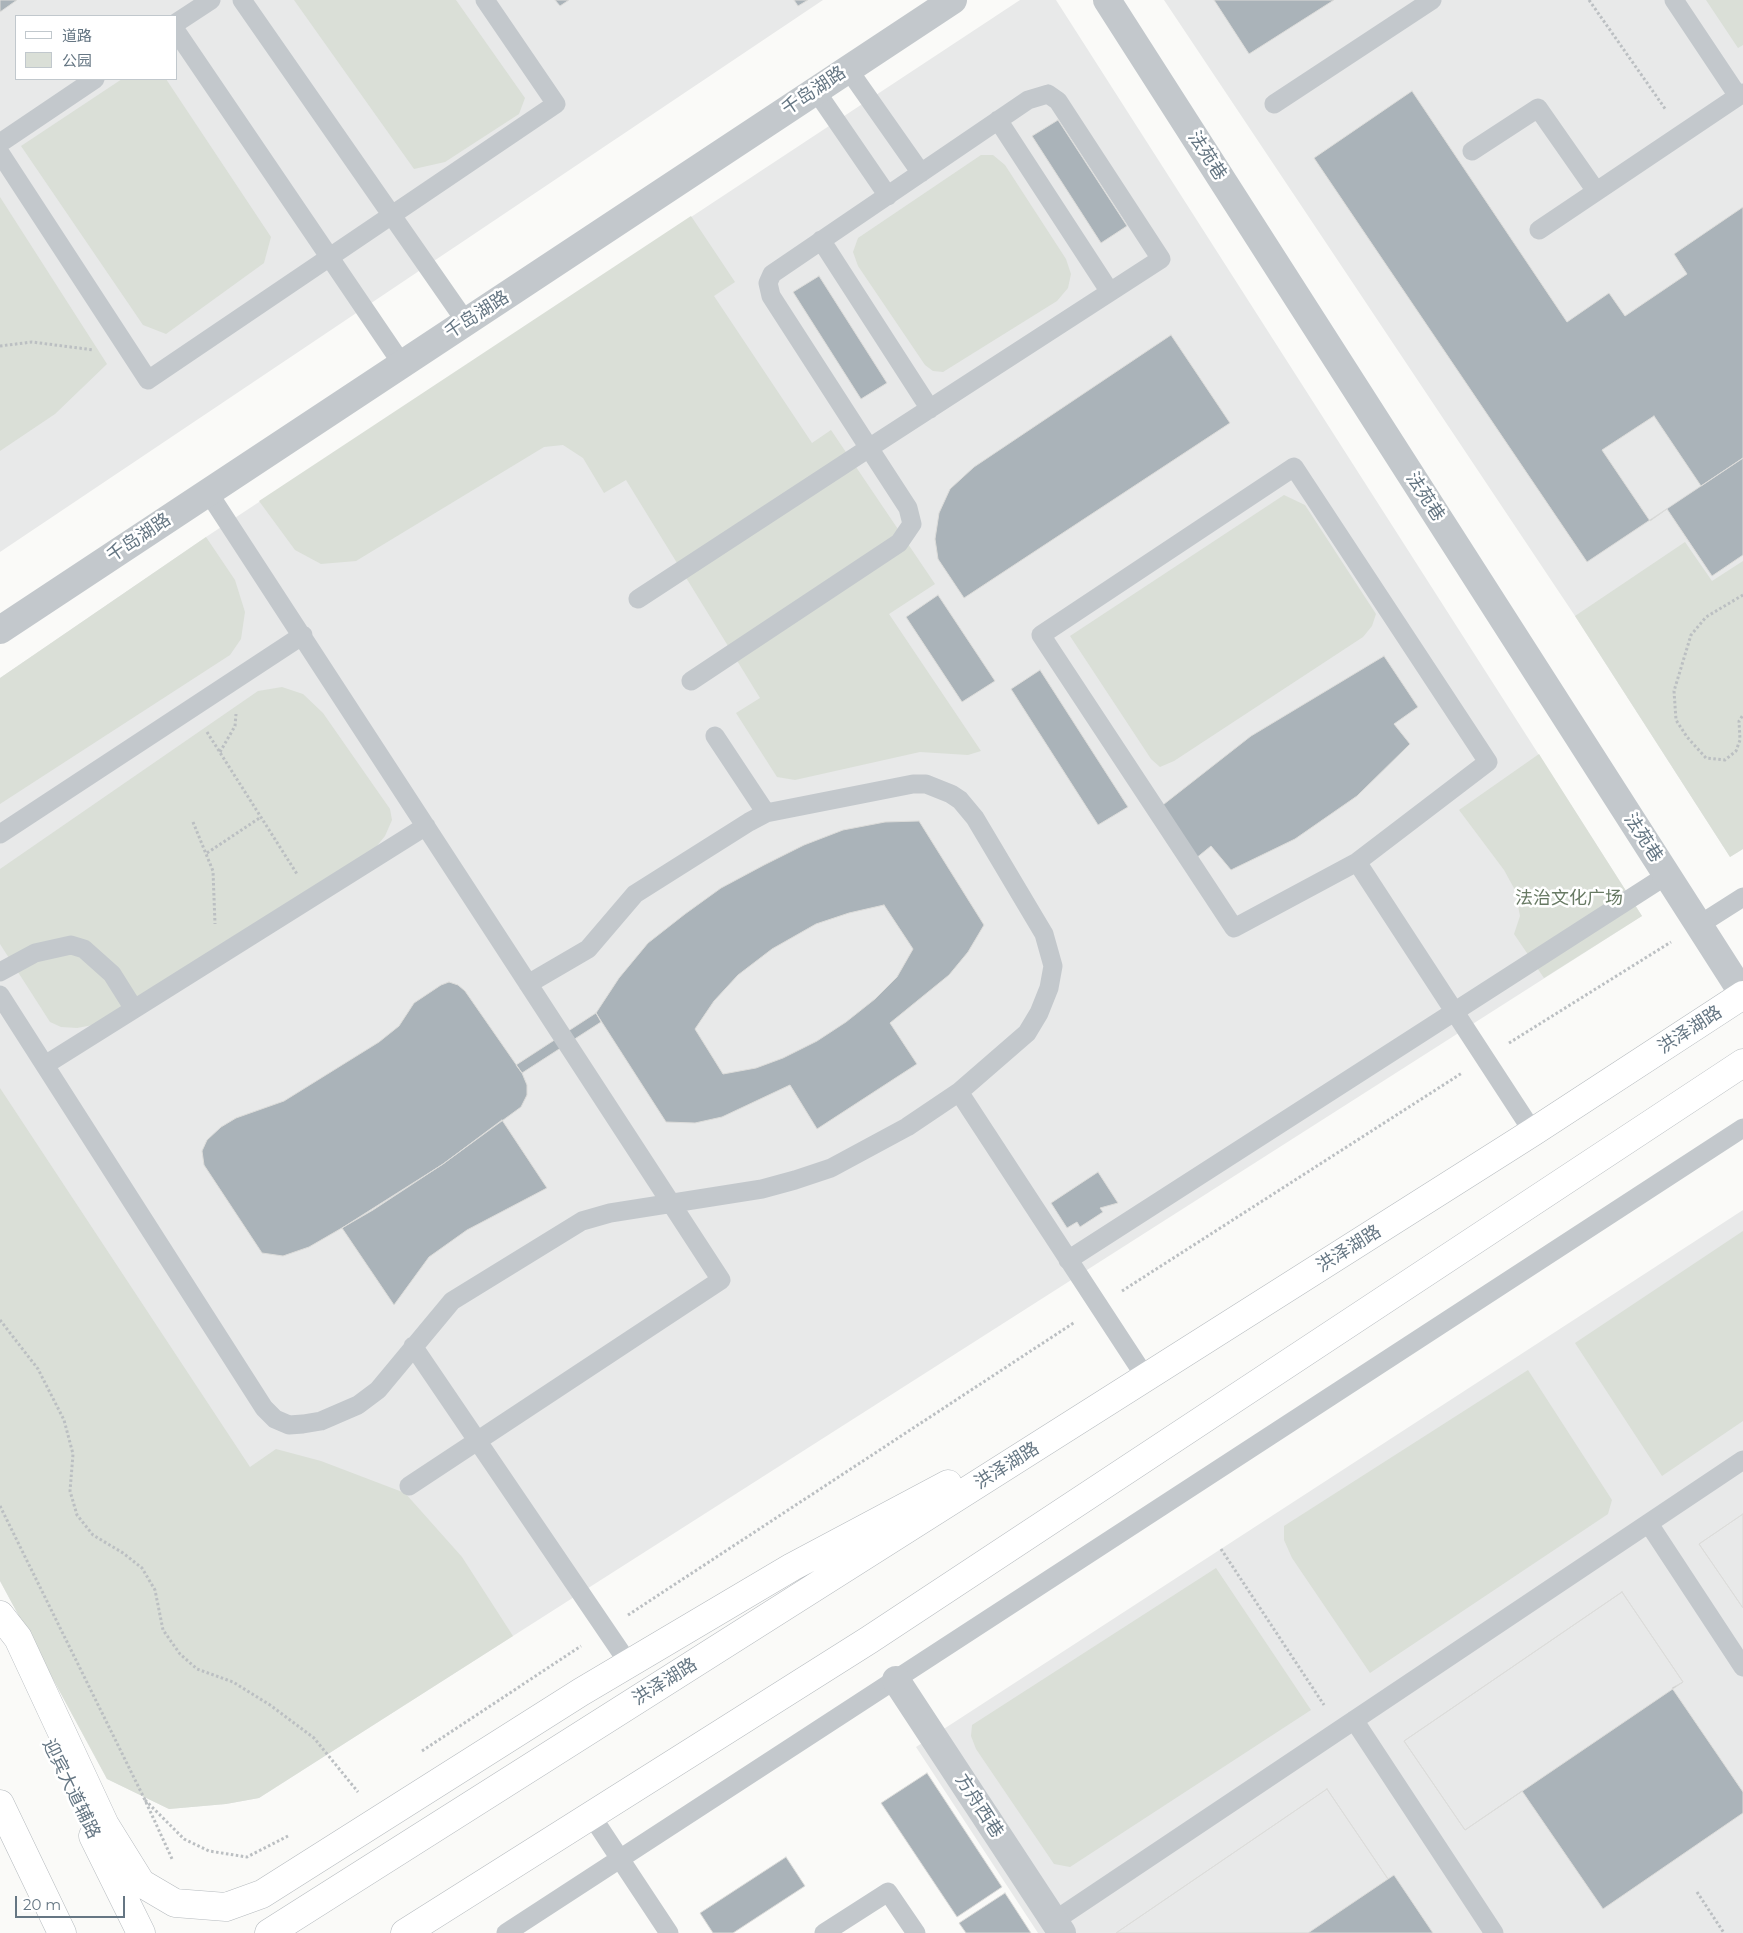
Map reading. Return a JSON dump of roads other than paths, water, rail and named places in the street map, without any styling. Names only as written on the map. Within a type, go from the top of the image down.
[{"type":"main road","name":"洪泽湖路","points":[[269,1933],[1533,1132],[1743,995]]},
{"type":"main road","points":[[405,1933],[869,1640],[1743,1063]]},
{"type":"main road","points":[[0,1615],[18,1638],[105,1825],[141,1883],[174,1903],[226,1907],[262,1894],[629,1664],[792,1567],[1146,1378]]},
{"type":"main road","name":"迎宾大道辅路","points":[[0,1645],[141,1933]]},
{"type":"main road","points":[[0,1804],[62,1933]]},
{"type":"main road","points":[[426,1933],[591,1814]]},
{"type":"street","name":"千岛湖路","points":[[0,630],[953,0]]},
{"type":"street","name":"法苑巷","points":[[1107,0],[1743,995]]},
{"type":"street","name":"方舟西巷","points":[[896,1680],[1058,1927]]},
{"type":"lane","points":[[178,23],[211,0]]},
{"type":"lane","points":[[242,0],[466,322]]},
{"type":"lane","points":[[0,153],[148,380],[556,104],[485,0]]},
{"type":"lane","points":[[1274,104],[1432,0]]},
{"type":"lane","points":[[1539,230],[1740,94],[1674,0]]},
{"type":"lane","points":[[178,34],[402,364]]},
{"type":"lane","points":[[848,69],[921,173]]},
{"type":"lane","points":[[0,143],[93,80]]},
{"type":"lane","points":[[816,91],[888,196]]},
{"type":"lane","points":[[638,599],[869,448],[1161,259],[1058,101],[1048,94],[1036,96],[772,274],[768,283],[771,296],[869,448],[908,508],[912,524],[899,543],[691,681]]},
{"type":"lane","points":[[1472,151],[1538,108],[1596,191]]},
{"type":"lane","points":[[998,120],[1110,292]]},
{"type":"lane","points":[[821,240],[930,409]]},
{"type":"lane","points":[[1294,468],[1488,762],[1357,862],[1234,928],[1041,635],[1294,468]]},
{"type":"lane","points":[[208,492],[303,635],[721,1280],[409,1486]]},
{"type":"lane","points":[[0,834],[303,635]]},
{"type":"lane","points":[[715,736],[766,813]]},
{"type":"lane","points":[[0,995],[264,1408],[275,1419],[289,1425],[321,1421],[358,1405],[378,1390],[452,1301],[582,1221],[610,1213],[762,1189],[831,1168],[907,1127],[959,1092],[1008,1052],[1027,1033],[1039,1013],[1049,988],[1053,966],[1044,934],[976,818],[960,800],[951,794],[938,788],[920,784],[766,813],[635,894],[588,949],[528,984]]},
{"type":"lane","points":[[45,1065],[426,826]]},
{"type":"lane","points":[[1357,862],[1533,1132]]},
{"type":"lane","points":[[1068,1260],[1667,875]]},
{"type":"lane","points":[[1699,925],[1743,897]]},
{"type":"lane","points":[[0,972],[35,953],[71,945],[84,949],[112,974],[134,1009]]},
{"type":"lane","points":[[959,1092],[1146,1378]]},
{"type":"lane","points":[[506,1933],[1743,1128]]},
{"type":"lane","points":[[413,1346],[629,1664]]},
{"type":"lane","points":[[1058,1927],[1348,1725],[1743,1460]]},
{"type":"lane","points":[[1649,1524],[1743,1667]]},
{"type":"lane","points":[[1348,1725],[1494,1933]]},
{"type":"lane","points":[[591,1814],[668,1933]]},
{"type":"lane","points":[[824,1933],[888,1892],[916,1933]]},
{"type":"park label","name":"法治文化广场","points":[[1569,899]]}]
